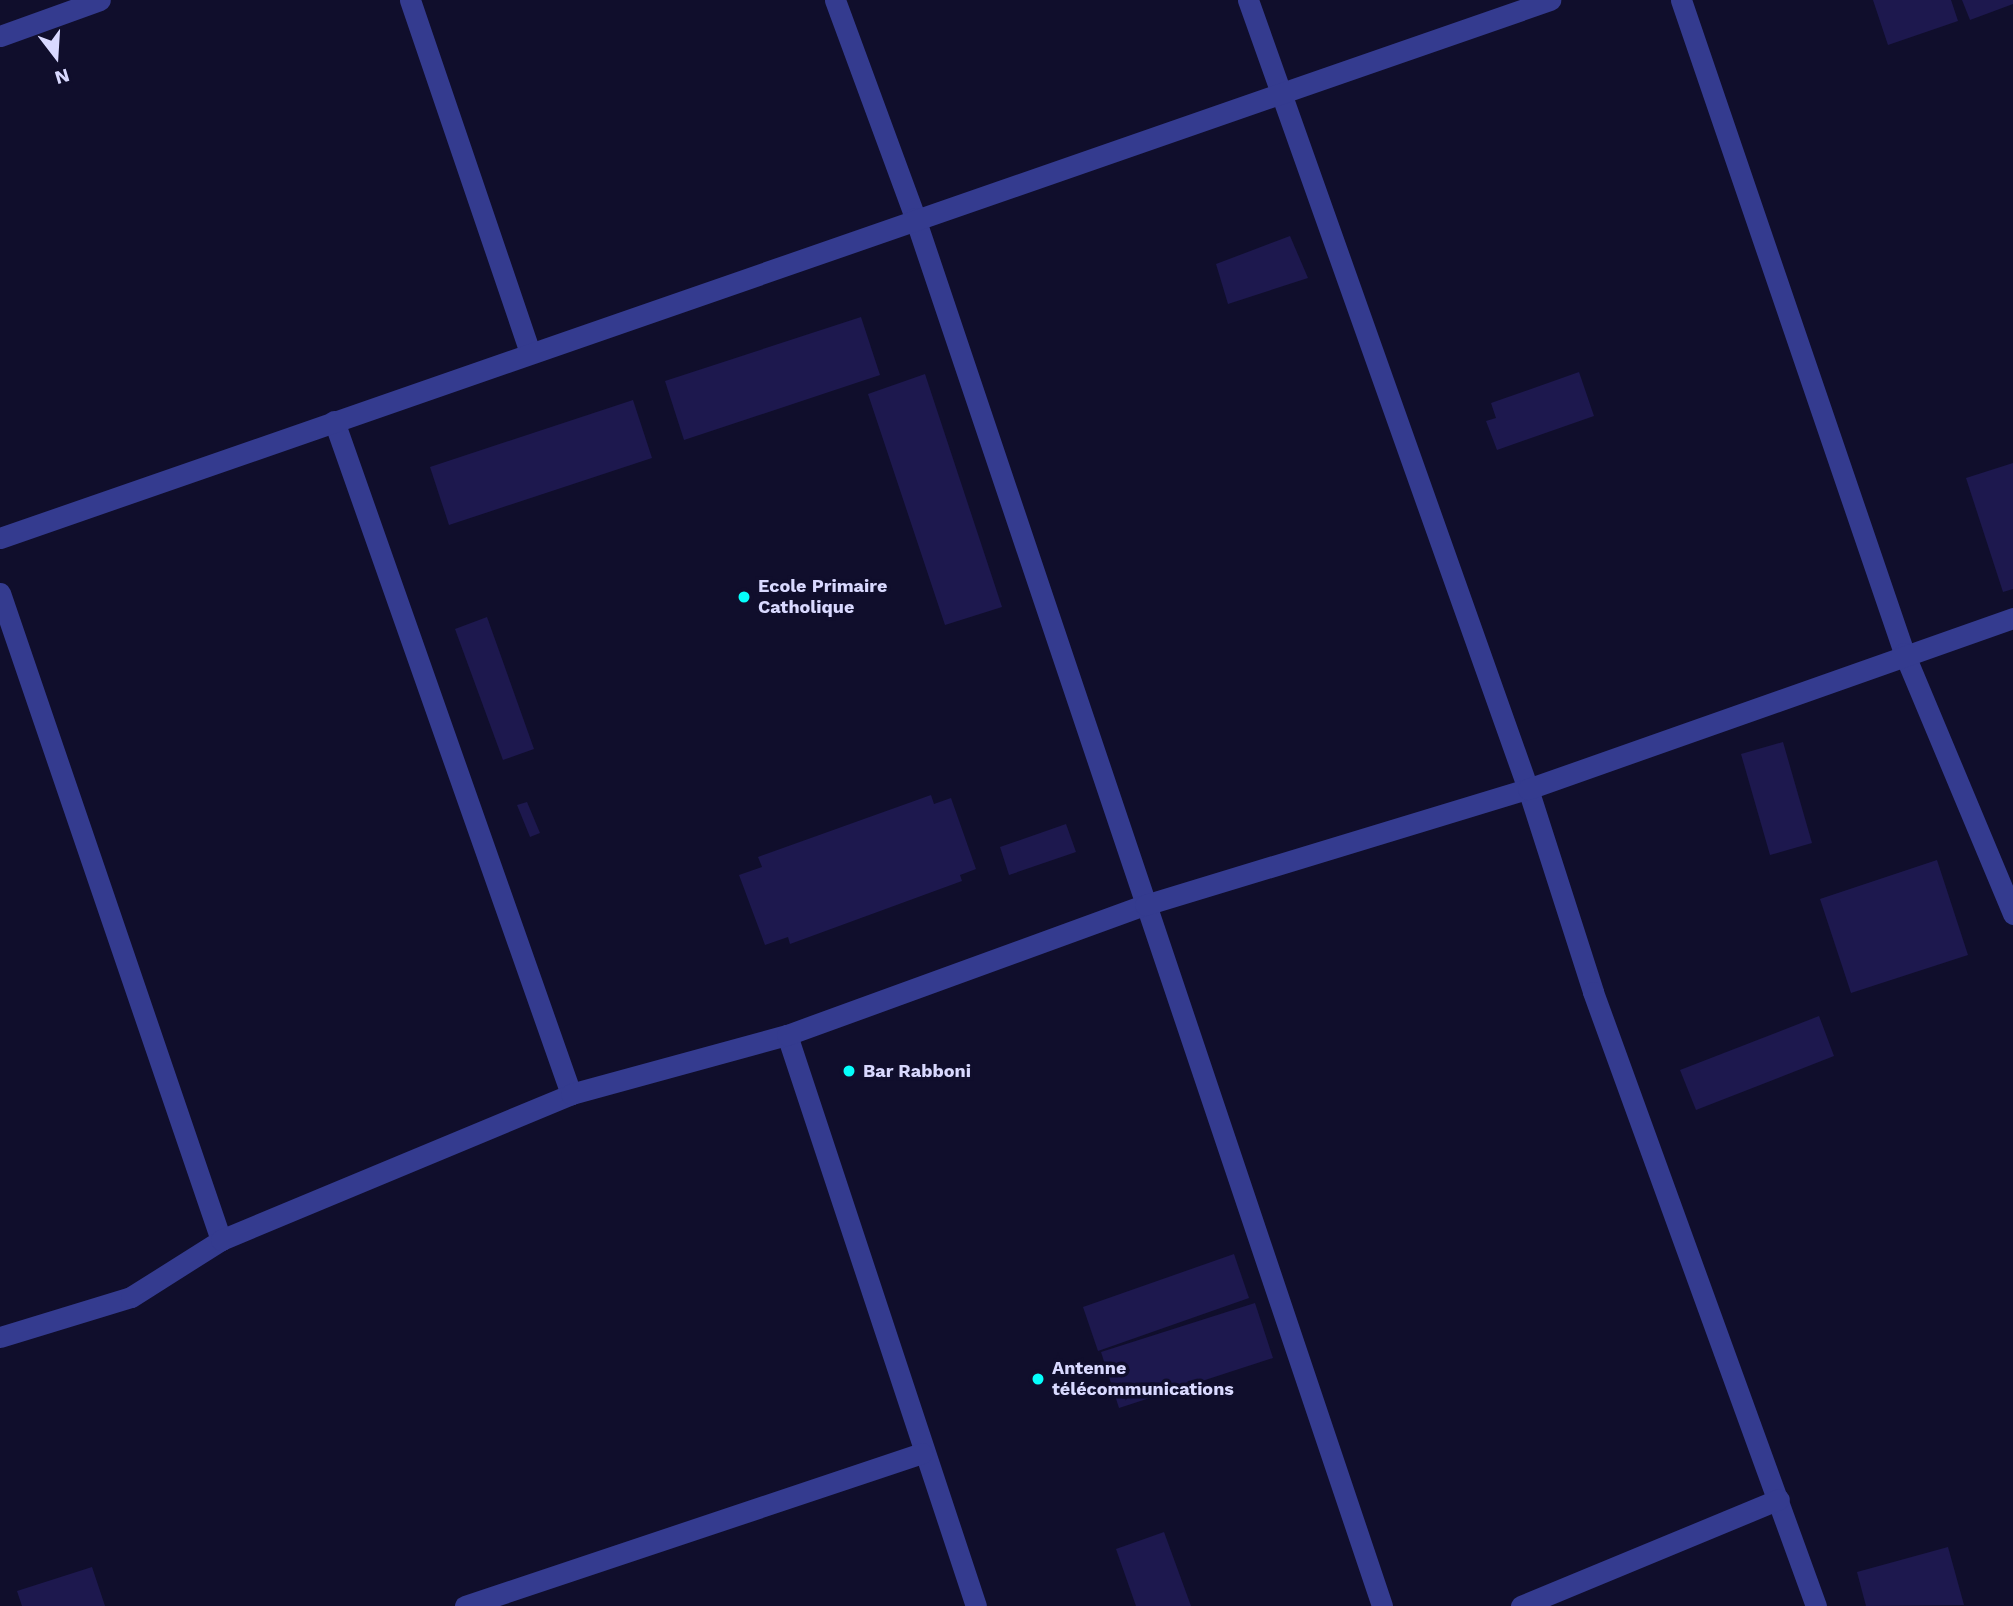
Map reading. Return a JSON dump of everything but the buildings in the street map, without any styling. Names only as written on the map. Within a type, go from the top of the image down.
[{"type":"street","points":[[0,36],[100,0]]},
{"type":"street","points":[[411,0],[529,350]]},
{"type":"street","points":[[835,0],[915,218],[1382,1606]]},
{"type":"street","points":[[1248,0],[1528,789],[1593,992],[1816,1606]]},
{"type":"street","points":[[0,538],[529,350],[1279,90],[1550,0]]},
{"type":"street","points":[[1681,0],[1904,653],[2013,914]]},
{"type":"street","points":[[334,421],[571,1094]]},
{"type":"street","points":[[0,593],[221,1240]]},
{"type":"street","points":[[0,1337],[131,1297],[221,1240],[571,1094],[787,1035],[1145,905],[1528,789],[1904,653],[2013,618]]},
{"type":"street","points":[[787,1035],[922,1453],[976,1606]]},
{"type":"street","points":[[465,1606],[922,1453]]},
{"type":"street","points":[[1521,1606],[1779,1499]]},
{"type":"place","name":"Ecole Primaire Catholique","points":[[744,597]]},
{"type":"place","name":"Bar Rabboni","points":[[849,1071]]},
{"type":"place","name":"Antenne télécommunications","points":[[1038,1379]]}]
